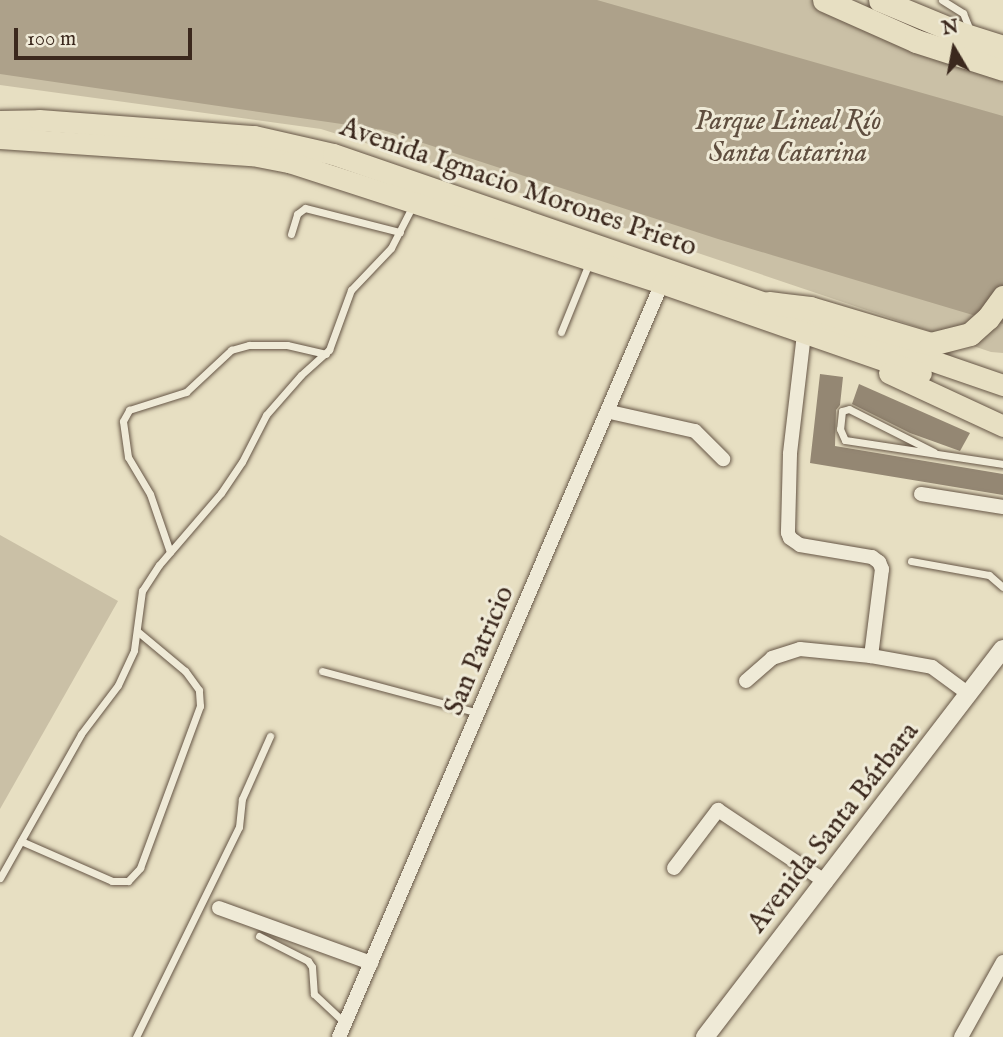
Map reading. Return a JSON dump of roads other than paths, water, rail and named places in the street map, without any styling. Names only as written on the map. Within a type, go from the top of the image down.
[{"type":"highway","points":[[824,0],[916,41],[998,69]]},
{"type":"highway","points":[[902,7],[972,37],[1003,47]]},
{"type":"highway","points":[[769,303],[810,308],[931,344],[959,339],[980,327],[1003,297]]},
{"type":"main road","name":"Avenida Ignacio Morones Prieto","points":[[0,121],[39,120],[254,136],[333,153],[1003,385]]},
{"type":"main road","name":"Avenida Ignacio Morones Prieto","points":[[0,138],[252,155],[331,173],[662,283],[837,346],[1003,399]]},
{"type":"main road","points":[[837,346],[912,385],[1003,426]]},
{"type":"street","name":"San Patricio","points":[[339,1037],[610,412],[662,283]]},
{"type":"street","points":[[804,334],[790,454],[788,533],[790,538],[800,545],[872,557],[879,562],[882,569],[871,656]]},
{"type":"street","points":[[610,412],[695,431],[723,459]]},
{"type":"street","points":[[921,494],[1003,507]]},
{"type":"street","points":[[746,681],[772,658],[800,649],[871,656],[932,667],[970,695]]},
{"type":"street","name":"Avenida Santa Bárbara","points":[[705,1037],[827,882],[1003,649]]},
{"type":"street","points":[[674,868],[718,810],[827,882]]},
{"type":"street","points":[[219,908],[371,963]]},
{"type":"street","points":[[961,1037],[1003,962]]},
{"type":"lane","points":[[942,0],[963,13],[972,37]]},
{"type":"lane","points":[[0,877],[82,734],[118,685],[134,650],[142,591],[170,552],[221,493],[242,462],[266,415],[301,375],[326,354],[334,341],[351,290],[385,255],[415,201]]},
{"type":"lane","points":[[291,234],[298,214],[305,208],[400,232]]},
{"type":"lane","points":[[561,331],[590,259]]},
{"type":"lane","points":[[170,552],[150,495],[128,457],[123,421],[129,410],[187,392],[232,350],[249,345],[287,345],[326,354]]},
{"type":"lane","points":[[934,452],[849,409],[842,411],[840,429],[845,440],[1003,464]]},
{"type":"lane","points":[[911,561],[989,575],[1003,587]]},
{"type":"lane","points":[[21,841],[112,881],[128,881],[140,868],[200,706],[199,690],[185,671],[137,631]]},
{"type":"lane","points":[[322,671],[480,713]]},
{"type":"lane","points":[[136,1037],[239,827],[242,799],[270,736]]},
{"type":"lane","points":[[259,936],[308,961],[312,967],[314,994],[345,1023]]},
{"type":"park label","name":"Parque Lineal Río Santa Catarina","points":[[788,138]]}]
